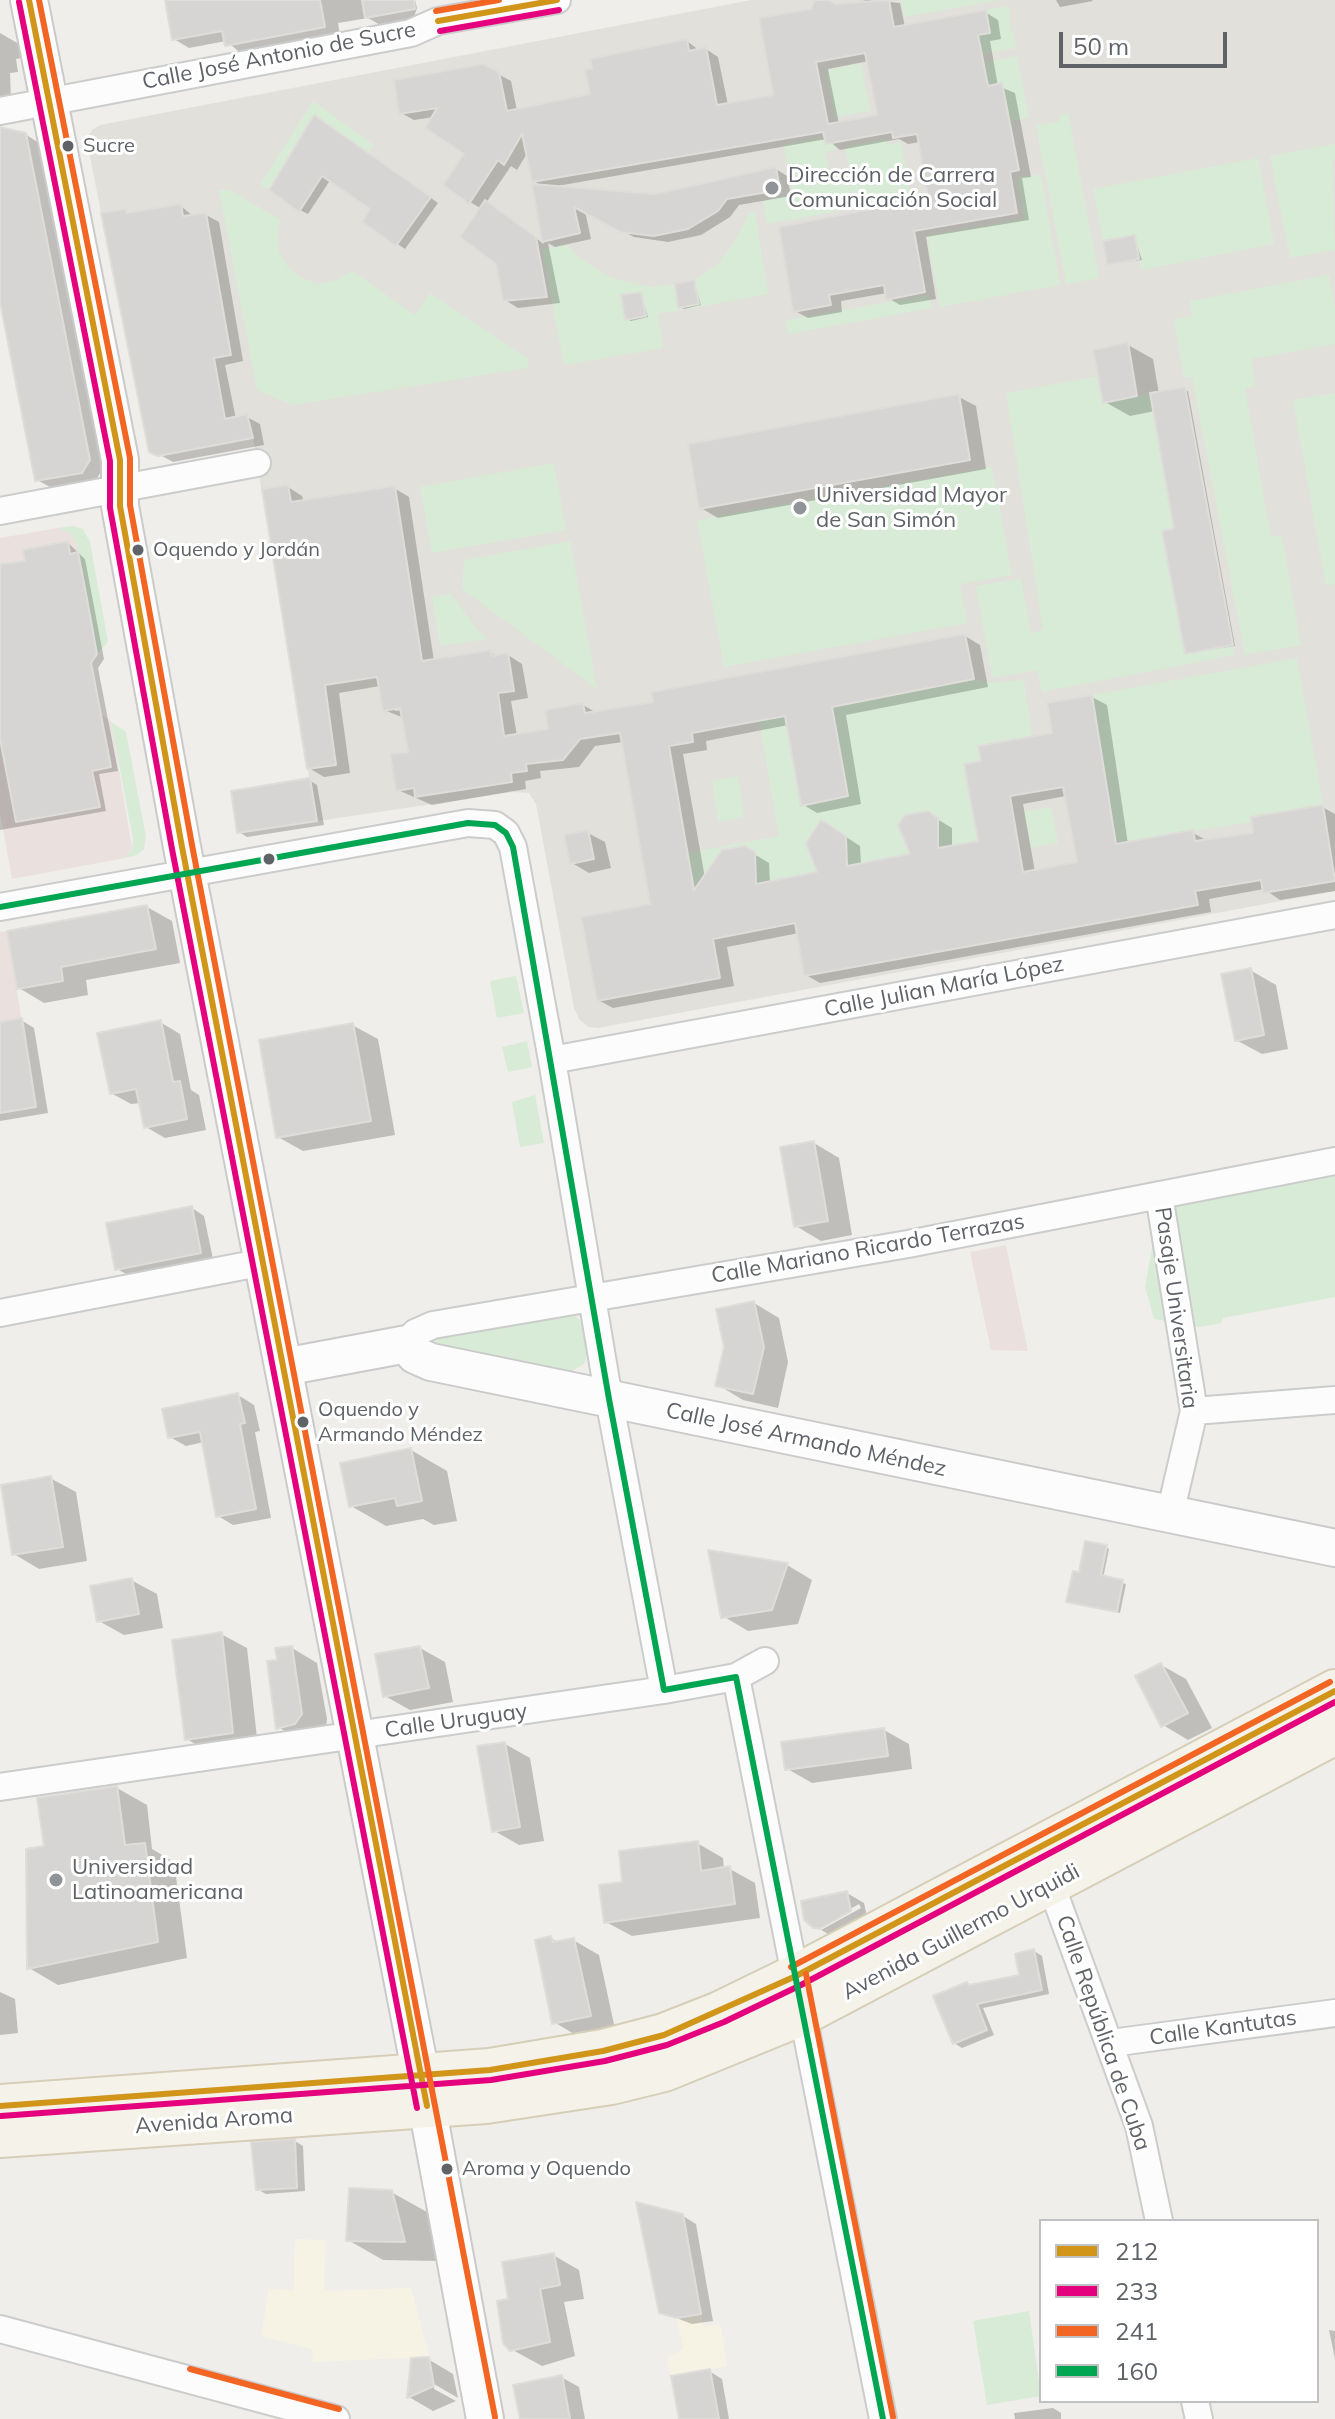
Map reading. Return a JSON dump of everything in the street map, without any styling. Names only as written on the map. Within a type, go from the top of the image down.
[{"type":"main road","points":[[29,0],[120,460],[120,506],[136,599],[485,2419]]},
{"type":"main road","points":[[284,1367],[407,1344]]},
{"type":"main road","name":"Calle José Armando Méndez","points":[[407,1344],[415,1355],[431,1362],[1335,1548]]},
{"type":"main road","name":"Avenida Guillermo Urquidi","points":[[1044,1867],[1335,1691]]},
{"type":"main road","name":"Avenida Guillermo Urquidi","points":[[424,2090],[490,2070],[603,2051],[664,2035],[720,2013],[800,1994],[1044,1867],[1335,1733]]},
{"type":"main road","name":"Avenida Aroma","points":[[0,2106],[424,2090]]},
{"type":"main road","name":"Avenida Aroma","points":[[0,2136],[424,2090]]},
{"type":"street","name":"Calle José Antonio de Sucre","points":[[0,111],[411,33],[436,10],[557,0]]},
{"type":"street","points":[[0,511],[257,463]]},
{"type":"street","points":[[0,907],[468,823],[495,825],[506,833],[513,847],[609,1399],[664,1690]]},
{"type":"street","name":"Calle Julian María López","points":[[552,1060],[1335,915]]},
{"type":"street","name":"Calle Mariano Ricardo Terrazas","points":[[407,1344],[415,1333],[433,1325],[908,1244],[1335,1161]]},
{"type":"street","name":"Pasaje Universitaria","points":[[1159,1195],[1194,1411],[1170,1514]]},
{"type":"street","points":[[0,1313],[264,1262]]},
{"type":"street","points":[[1194,1411],[1335,1400]]},
{"type":"street","name":"Calle Uruguay","points":[[0,1787],[664,1690],[736,1677],[765,1661]]},
{"type":"street","points":[[736,1677],[883,2419]]},
{"type":"street","name":"Calle República de Cuba","points":[[1044,1867],[1139,2126],[1159,2219]]},
{"type":"street","name":"Calle Kantutas","points":[[1111,2043],[1335,2013]]},
{"type":"street","points":[[0,2329],[336,2419]]},
{"type":"shaded area","name":"Universidad Mayor de San Simón","points":[[751,0],[1335,0],[1335,891],[598,1028],[588,1027],[579,1019],[574,1008],[536,804],[529,793],[513,792],[237,833],[231,791],[309,777],[253,439],[158,456],[101,213],[87,140],[92,130],[100,125]]},
{"type":"shaded area","points":[[58,528],[70,533],[77,544],[97,654],[91,663],[101,714],[111,722],[132,848],[125,858],[12,879],[0,813],[0,538]]},
{"type":"shaded area","points":[[7,931],[36,1107],[0,1113],[0,932]]},
{"type":"shaded area","points":[[1006,1245],[1028,1351],[991,1350],[970,1252]]},
{"type":"shaded area","points":[[636,2202],[683,2214],[703,2327],[720,2324],[727,2366],[710,2370],[719,2419],[679,2419],[668,2358],[683,2349],[677,2319],[659,2313]]},
{"type":"shaded area","points":[[295,2239],[325,2240],[324,2291],[411,2288],[429,2357],[312,2362],[313,2349],[261,2336],[269,2289],[294,2290]]},
{"type":"green space","points":[[901,0],[1000,0],[904,17]]},
{"type":"green space","points":[[1010,6],[1010,25],[1017,48],[982,54],[981,47],[975,47],[973,36],[986,10]]},
{"type":"green space","points":[[1017,56],[1029,118],[922,137],[1007,114],[1002,84],[984,87],[980,69],[984,68],[984,62]]},
{"type":"green space","points":[[861,63],[870,111],[835,117],[826,70]]},
{"type":"green space","points":[[313,101],[374,145],[368,153],[314,115],[269,190],[260,184]]},
{"type":"green space","points":[[1068,113],[1099,278],[1066,284],[1036,125],[1060,121],[1060,115]]},
{"type":"green space","points":[[834,136],[836,149],[825,152],[831,179],[850,175],[845,147],[886,139],[887,145],[901,142],[911,198],[767,224],[763,201],[793,194],[783,145]]},
{"type":"green space","points":[[1335,144],[1335,159],[1332,160],[1335,250],[1290,258],[1270,156]]},
{"type":"green space","points":[[1258,158],[1274,244],[1141,270],[1135,235],[1103,241],[1093,189]]},
{"type":"green space","points":[[1041,174],[1060,285],[940,307],[927,236],[1024,219],[1017,178]]},
{"type":"green space","points":[[219,190],[231,190],[280,220],[277,236],[279,251],[287,266],[300,277],[317,284],[336,280],[352,271],[415,315],[430,293],[528,359],[528,368],[293,405],[257,390]]},
{"type":"green space","points":[[755,212],[768,294],[658,314],[663,348],[564,365],[542,249],[568,245],[579,258],[612,278],[651,287],[675,284],[694,280],[715,267],[733,244],[749,213]]},
{"type":"green space","points":[[1329,275],[1335,308],[1335,344],[1251,359],[1255,386],[1245,389],[1271,537],[1282,535],[1301,645],[1245,655],[1192,377],[1184,378],[1174,319],[1192,316],[1190,301]]},
{"type":"green space","points":[[929,295],[932,308],[788,334],[786,320]]},
{"type":"green space","points":[[1099,376],[1103,403],[1150,393],[1174,529],[1162,532],[1185,654],[1233,645],[1234,655],[1042,692],[1037,670],[992,678],[976,586],[1021,578],[1031,634],[1043,629],[1006,393]]},
{"type":"green space","points":[[1335,393],[1335,584],[1326,586],[1293,400]]},
{"type":"green space","points":[[554,463],[566,530],[432,553],[420,487]]},
{"type":"green space","points":[[992,467],[1012,575],[960,584],[967,623],[724,667],[697,520]]},
{"type":"green space","points":[[73,526],[83,529],[90,542],[108,642],[97,654],[77,544],[70,533],[58,528]]},
{"type":"green space","points":[[570,541],[597,689],[462,589],[464,560]]},
{"type":"green space","points":[[451,594],[488,639],[440,646],[432,597]]},
{"type":"green space","points":[[1297,658],[1323,805],[1251,817],[1251,822],[1116,844],[1055,749],[1100,741],[1092,695]]},
{"type":"green space","points":[[974,679],[992,683],[1024,680],[1032,736],[979,745],[981,761],[964,764],[978,841],[696,895],[688,853],[779,836],[759,721]]},
{"type":"green space","points":[[111,722],[126,732],[146,837],[144,849],[137,855],[125,858],[132,848],[133,839]]},
{"type":"green space","points":[[738,776],[744,817],[718,822],[712,781]]},
{"type":"green space","points":[[1051,807],[1058,843],[1031,848],[1024,812]]},
{"type":"green space","points":[[516,976],[524,1013],[497,1018],[490,981]]},
{"type":"green space","points":[[527,1041],[532,1067],[508,1072],[502,1047]]},
{"type":"green space","points":[[535,1095],[544,1143],[520,1147],[512,1102]]},
{"type":"green space","points":[[1335,1168],[1335,1297],[1223,1318],[1221,1323],[1200,1327],[1154,1319],[1145,1287],[1155,1231],[1165,1203]]},
{"type":"green space","points":[[573,1314],[583,1323],[587,1357],[584,1364],[568,1373],[437,1347],[437,1337]]},
{"type":"green space","points":[[1029,2311],[1039,2396],[987,2405],[973,2321]]},
{"type":"building","points":[[165,0],[320,0],[325,27],[225,46],[222,31],[172,40]]},
{"type":"building","points":[[362,0],[414,0],[415,9],[365,18]]},
{"type":"building","points":[[815,0],[830,0],[835,4],[889,0],[894,27],[986,10],[990,33],[978,35],[988,86],[1002,83],[1019,170],[1010,172],[1017,213],[914,231],[925,292],[886,300],[884,285],[829,295],[831,305],[793,312],[779,227],[928,198],[917,134],[893,138],[892,132],[826,144],[823,132],[532,182],[522,134],[504,165],[498,160],[469,204],[443,185],[464,154],[425,128],[437,108],[399,114],[394,80],[483,64],[499,72],[507,111],[590,94],[585,70],[592,68],[590,59],[687,39],[689,51],[706,47],[717,105],[773,95],[759,18],[811,9]],"holes":[[[865,53],[877,115],[828,124],[816,62]]]},
{"type":"building","points":[[314,115],[431,197],[396,246],[362,222],[370,209],[322,176],[299,212],[269,190]]},
{"type":"building","points":[[0,127],[26,133],[90,460],[82,473],[35,481],[0,302]]},
{"type":"building","points":[[776,167],[780,190],[727,199],[718,211],[688,229],[654,236],[620,232],[574,207],[580,233],[542,242],[532,184],[655,194]]},
{"type":"building","points":[[485,200],[536,237],[547,297],[503,301],[496,264],[460,237]]},
{"type":"building","points":[[181,204],[183,216],[206,213],[231,355],[214,358],[225,419],[247,414],[253,438],[158,456],[149,452],[101,213],[126,209],[126,213]]},
{"type":"building","points":[[1135,235],[1139,259],[1107,265],[1103,241]]},
{"type":"building","points":[[694,280],[699,304],[678,308],[675,284]]},
{"type":"building","points":[[641,292],[646,316],[625,320],[621,295]]},
{"type":"building","points":[[1128,342],[1137,396],[1103,403],[1093,350]]},
{"type":"building","points":[[1185,387],[1233,645],[1185,654],[1162,531],[1174,529],[1150,393]]},
{"type":"building","points":[[959,394],[970,460],[699,509],[688,444]]},
{"type":"building","points":[[288,485],[291,502],[395,486],[422,661],[491,650],[492,656],[508,653],[514,691],[498,693],[504,736],[548,729],[545,710],[583,703],[585,713],[653,702],[651,692],[965,634],[974,679],[832,707],[848,796],[801,806],[785,716],[692,733],[693,742],[669,746],[694,890],[722,850],[745,846],[755,852],[756,884],[817,872],[806,843],[821,820],[846,836],[847,866],[910,854],[898,825],[905,815],[928,811],[938,818],[938,848],[978,841],[964,764],[981,761],[978,746],[1052,733],[1047,703],[1092,695],[1116,844],[1193,830],[1195,841],[1253,833],[1251,817],[1323,805],[1335,881],[1263,893],[1261,880],[1195,891],[1198,905],[804,976],[795,923],[713,939],[720,978],[597,1001],[581,917],[650,904],[620,733],[580,739],[563,760],[526,764],[527,771],[511,773],[512,782],[415,797],[414,788],[396,791],[390,754],[408,752],[400,708],[383,711],[377,677],[325,685],[336,765],[307,769],[262,489]],"holes":[[[1063,787],[1077,862],[1023,872],[1010,796]]]},
{"type":"building","points":[[68,541],[70,554],[78,552],[87,599],[97,654],[91,663],[111,767],[92,771],[100,807],[16,822],[0,739],[0,564],[25,561],[23,550]]},
{"type":"building","points":[[310,778],[317,821],[237,833],[231,791]]},
{"type":"building","points":[[588,830],[594,859],[570,864],[564,835]]},
{"type":"building","points":[[147,905],[156,949],[61,967],[63,981],[17,989],[7,931]]},
{"type":"building","points":[[1251,968],[1264,1035],[1235,1041],[1221,974]]},
{"type":"building","points":[[22,1018],[36,1107],[0,1113],[0,1022]]},
{"type":"building","points":[[161,1020],[173,1082],[180,1081],[187,1119],[144,1128],[136,1089],[110,1094],[97,1033]]},
{"type":"building","points":[[353,1023],[371,1121],[276,1138],[259,1040]]},
{"type":"building","points":[[814,1141],[828,1221],[794,1227],[780,1147]]},
{"type":"building","points":[[192,1206],[201,1253],[115,1270],[106,1223]]},
{"type":"building","points":[[754,1301],[764,1347],[753,1394],[715,1386],[724,1347],[716,1309]]},
{"type":"building","points":[[238,1393],[245,1423],[240,1424],[256,1509],[216,1517],[200,1432],[168,1438],[162,1409]]},
{"type":"building","points":[[411,1448],[422,1501],[397,1506],[395,1498],[349,1507],[340,1463]]},
{"type":"building","points":[[51,1476],[63,1547],[12,1555],[1,1485]]},
{"type":"building","points":[[1085,1541],[1107,1545],[1101,1575],[1123,1580],[1117,1612],[1066,1602],[1073,1571],[1079,1572]]},
{"type":"building","points":[[708,1550],[788,1563],[772,1610],[721,1618]]},
{"type":"building","points":[[132,1578],[139,1614],[97,1622],[90,1586]]},
{"type":"building","points":[[222,1632],[233,1733],[185,1740],[172,1640]]},
{"type":"building","points":[[292,1646],[302,1714],[295,1724],[276,1729],[267,1661],[277,1660],[275,1648]]},
{"type":"building","points":[[420,1646],[429,1688],[383,1697],[375,1654]]},
{"type":"building","points":[[1161,1663],[1188,1713],[1161,1727],[1135,1676]]},
{"type":"building","points":[[884,1728],[888,1756],[785,1770],[781,1742]]},
{"type":"building","points":[[505,1742],[520,1827],[492,1832],[477,1746]]},
{"type":"building","points":[[117,1786],[125,1845],[145,1843],[158,1942],[27,1969],[26,1849],[44,1846],[37,1798]]},
{"type":"building","points":[[698,1841],[701,1871],[730,1866],[735,1904],[604,1923],[599,1885],[622,1882],[619,1851]]},
{"type":"building","points":[[847,1891],[851,1911],[821,1928],[813,1928],[804,1920],[801,1901]]},
{"type":"building","points":[[551,1936],[553,1942],[574,1938],[591,2016],[552,2024],[535,1940]]},
{"type":"building","points":[[1034,1949],[1042,1990],[977,2004],[987,2030],[953,2044],[933,1996],[967,1982],[969,1985],[1019,1975],[1015,1954]]},
{"type":"building","points":[[295,2139],[297,2188],[256,2190],[251,2142]]},
{"type":"building","points":[[349,2188],[392,2190],[405,2242],[346,2241]]},
{"type":"building","points":[[636,2202],[683,2214],[701,2314],[677,2318],[659,2313]]},
{"type":"building","points":[[554,2253],[560,2285],[540,2289],[550,2342],[510,2351],[503,2343],[497,2301],[508,2299],[502,2262]]},
{"type":"building","points":[[429,2357],[434,2386],[407,2398],[411,2358]]},
{"type":"building","points":[[710,2369],[719,2419],[679,2419],[671,2376]]},
{"type":"building","points":[[562,2375],[570,2419],[520,2419],[513,2385]]},
{"type":"transit line","name":"212","points":[[29,0],[120,460],[120,506],[182,847],[427,2106]]},
{"type":"transit line","name":"241","points":[[39,0],[130,458],[130,505],[192,845],[495,2417]]},
{"type":"transit line","name":"241","points":[[436,11],[499,0]]},
{"type":"transit line","name":"212","points":[[438,21],[557,0]]},
{"type":"transit line","name":"233","points":[[19,2],[110,461],[110,508],[172,849],[417,2108]]},
{"type":"transit line","name":"233","points":[[440,31],[559,10]]},
{"type":"transit line","name":"160","points":[[0,907],[468,823],[495,825],[506,833],[513,847],[609,1399],[664,1690],[736,1677],[883,2419]]},
{"type":"transit line","name":"241","points":[[791,1967],[1330,1682]]},
{"type":"transit line","name":"212","points":[[0,2106],[490,2070],[603,2051],[664,2035],[796,1976],[1335,1691]]},
{"type":"transit line","name":"233","points":[[1,2116],[491,2080],[605,2061],[667,2045],[801,1985],[1335,1702]]},
{"type":"transit line","name":"241","points":[[806,1974],[893,2417]]},
{"type":"transit line","name":"241","points":[[190,2369],[339,2409]]},
{"type":"place","name":"Sucre","points":[[68,146]]},
{"type":"place","name":"Dirección de Carrera Comunicación Social","points":[[772,188]]},
{"type":"place","name":"Universidad Mayor de San Simón","points":[[800,508]]},
{"type":"place","name":"Oquendo y Jordán","points":[[138,550]]},
{"type":"place","name":"Oquendo y Armando Méndez","points":[[303,1422]]},
{"type":"place","name":"Universidad Latinoamericana","points":[[56,1880]]},
{"type":"place","name":"Aroma y Oquendo","points":[[447,2169]]}]
